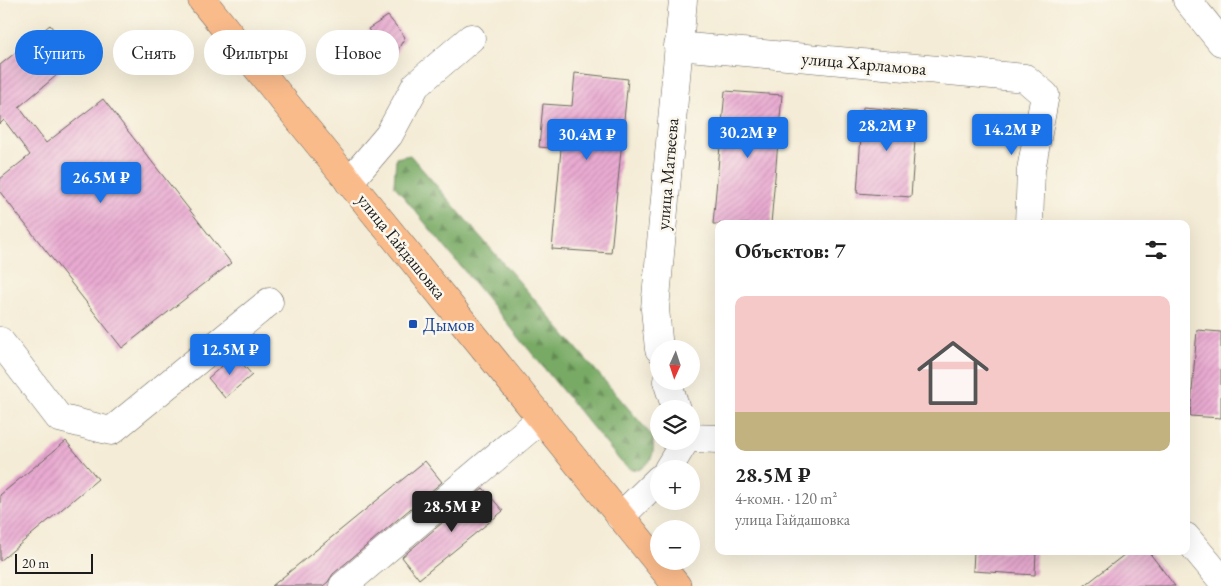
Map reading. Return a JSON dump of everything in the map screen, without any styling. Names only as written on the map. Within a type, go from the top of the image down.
[{"type":"main road","name":"улица Гайдашовка","points":[[202,0],[677,586]]},
{"type":"street","name":"улица Матвеева","points":[[659,340],[655,309],[683,0]]},
{"type":"street","points":[[1187,0],[1221,42]]},
{"type":"street","points":[[349,182],[389,136],[416,85],[471,38]]},
{"type":"street","name":"улица Харламова","points":[[678,46],[1025,78],[1045,95],[1031,170],[1029,220]]},
{"type":"street","points":[[0,341],[59,418],[111,431],[269,302]]},
{"type":"street","points":[[343,586],[541,419]]},
{"type":"street","points":[[700,438],[715,439]]},
{"type":"street","points":[[620,517],[650,488]]},
{"type":"street","points":[[1190,542],[1221,579]]},
{"type":"green space","points":[[410,155],[650,434],[650,450],[653,450],[648,463],[639,470],[630,469],[621,462],[394,185],[396,158]]},
{"type":"building","points":[[388,16],[405,37],[399,48],[399,30],[368,29]]},
{"type":"building","points":[[50,25],[54,30],[44,30]]},
{"type":"building","points":[[15,53],[15,75],[57,75],[19,107],[46,143],[103,99],[231,263],[122,348],[0,192],[0,179],[30,155],[4,120],[0,124],[0,65]]},
{"type":"building","points":[[575,73],[628,79],[611,253],[552,249],[561,149],[539,147],[543,104],[572,106]]},
{"type":"building","points":[[725,91],[782,95],[771,220],[715,220],[715,224],[713,224]]},
{"type":"building","points":[[863,107],[917,112],[911,197],[857,193]]},
{"type":"building","points":[[1197,330],[1221,332],[1221,418],[1190,416]]},
{"type":"building","points":[[235,355],[252,375],[225,398],[208,378]]},
{"type":"building","points":[[66,441],[98,479],[0,561],[0,495]]},
{"type":"building","points":[[425,461],[442,482],[333,574],[328,582],[323,586],[272,586]]},
{"type":"building","points":[[483,488],[503,511],[419,579],[402,557]]},
{"type":"building","points":[[974,555],[1036,555],[1035,575],[973,571]]},
{"type":"building","points":[[1124,555],[1151,555],[1175,586],[1084,586]]},
{"type":"place","name":"Дымов","points":[[413,324]]}]
